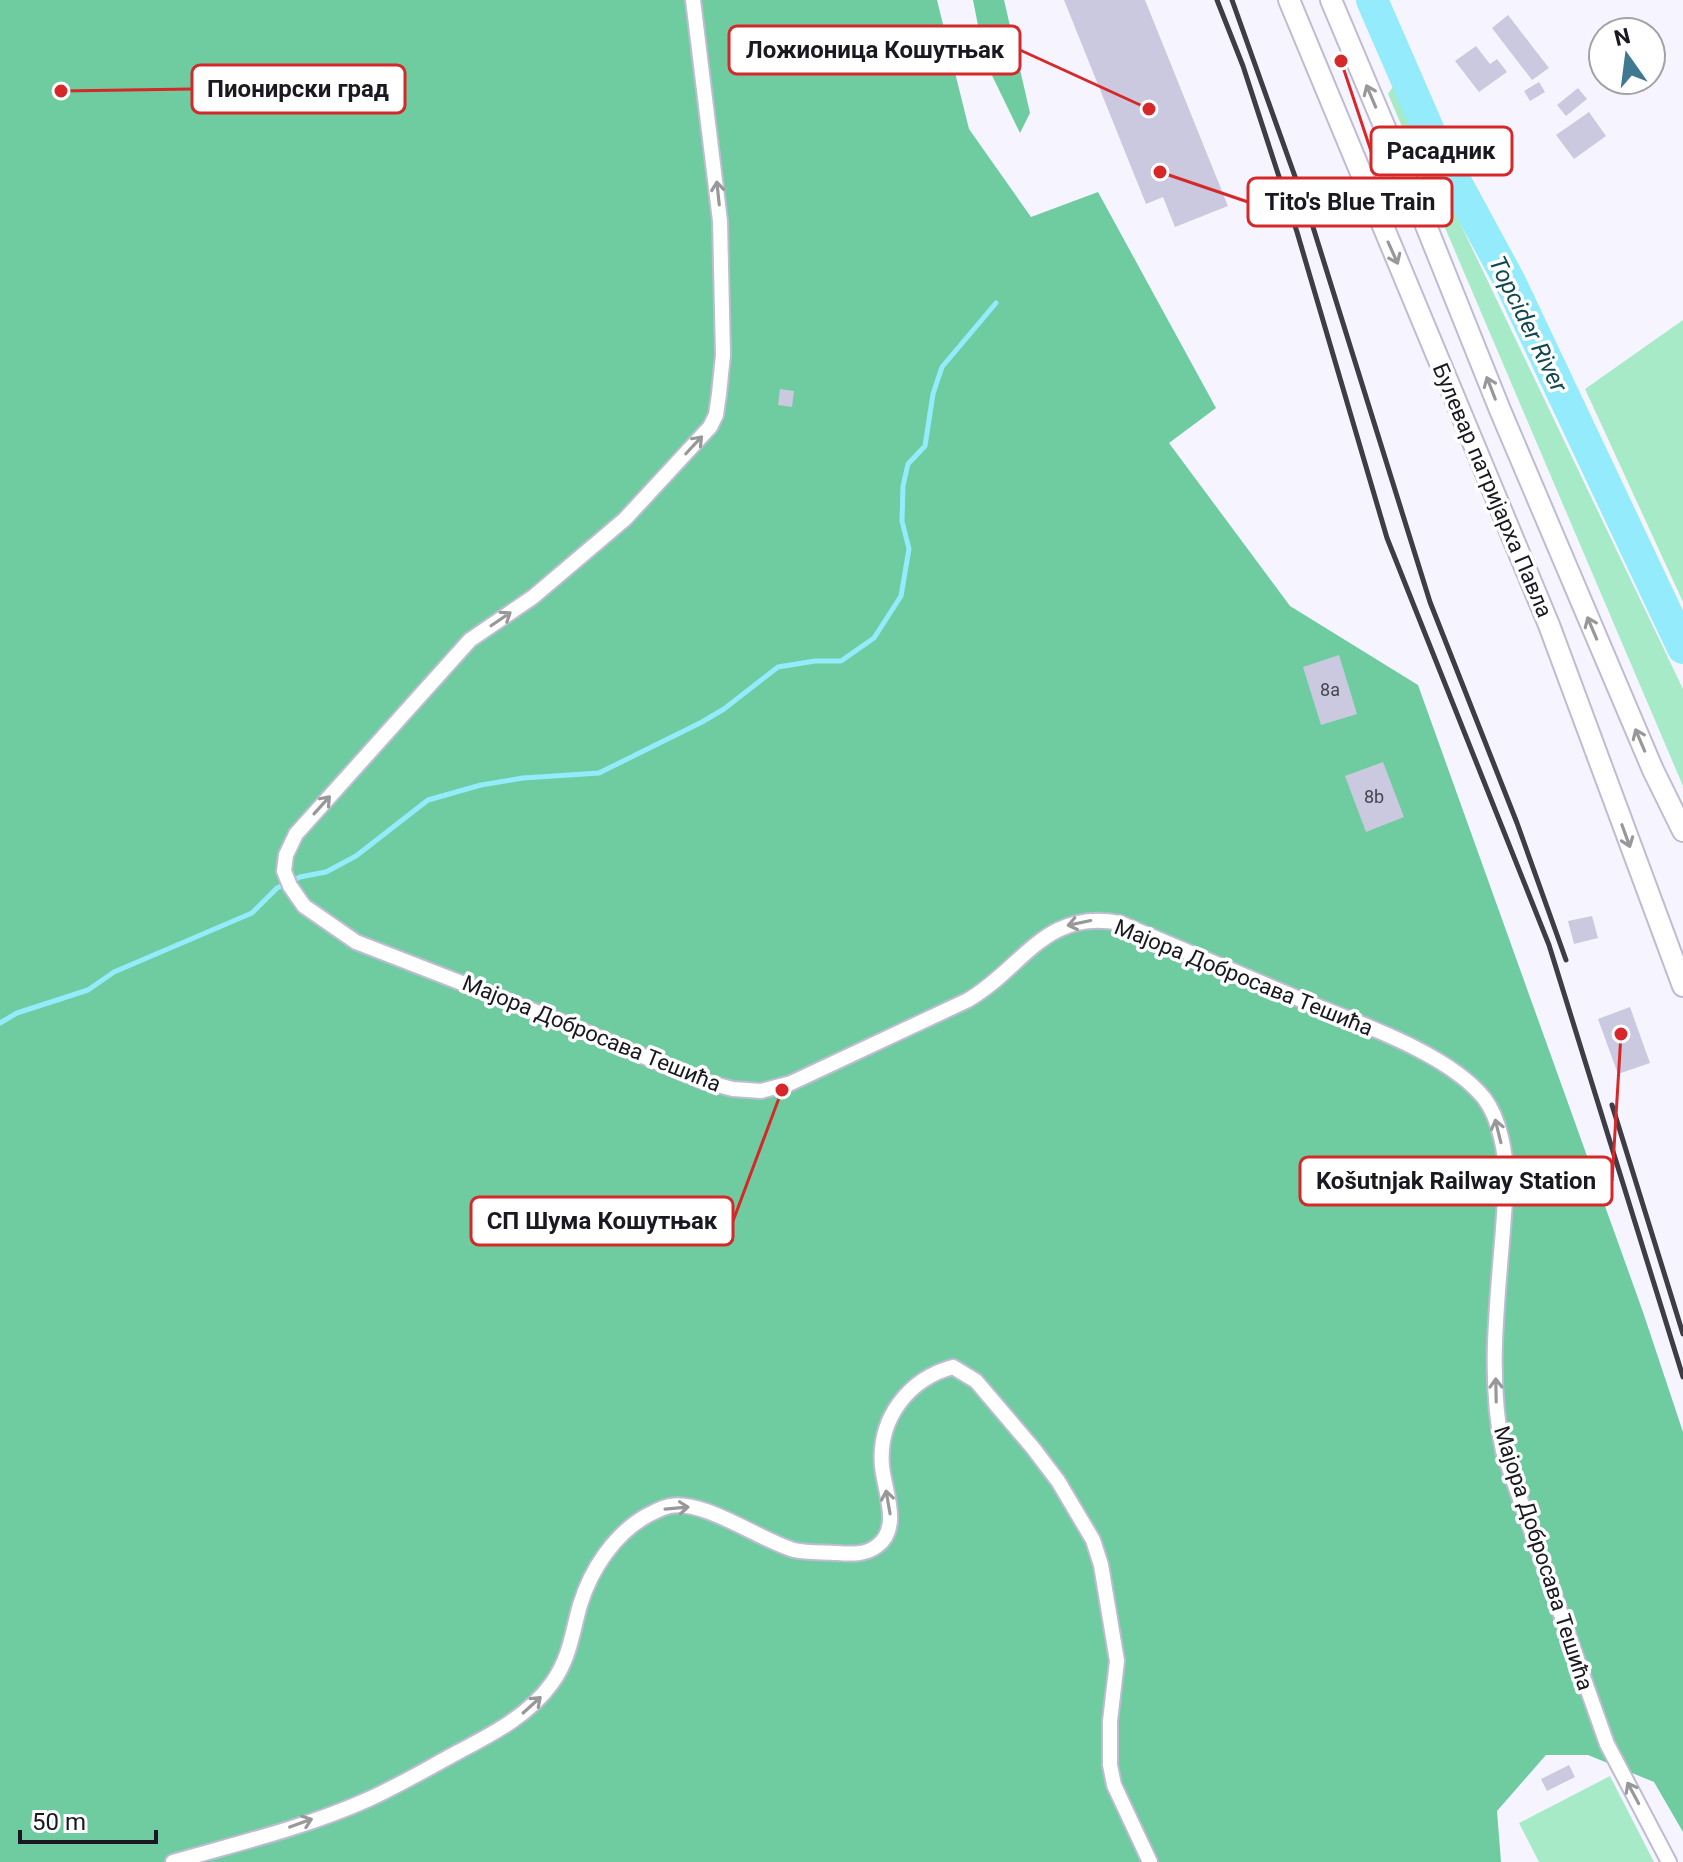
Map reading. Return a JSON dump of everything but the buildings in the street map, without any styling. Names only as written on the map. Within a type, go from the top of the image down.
[{"type":"main road","name":"Булевар патријарха Павла","points":[[1289,0],[1549,625],[1683,986]]},
{"type":"main road","name":"Булевар патријарха Павла","points":[[1331,0],[1553,535],[1653,770],[1683,831]]},
{"type":"street","name":"Мајора Добросава Тешића","points":[[693,0],[720,221],[723,355],[716,415],[710,427],[625,519],[533,597],[470,640],[296,834],[286,855],[287,878],[304,906],[356,942],[557,1020],[702,1081],[733,1089],[761,1091],[791,1083],[968,1000],[994,982],[1046,935],[1080,921],[1095,920],[1120,923],[1376,1031],[1455,1071],[1486,1101],[1496,1122],[1503,1153],[1506,1177],[1500,1245],[1496,1379],[1497,1421],[1503,1451],[1597,1721],[1669,1862]]},
{"type":"street","points":[[173,1862],[367,1800],[479,1741],[519,1716],[535,1703],[566,1660],[581,1603],[600,1561],[629,1527],[648,1515],[671,1505],[694,1507],[795,1550],[854,1555],[877,1546],[887,1534],[890,1521],[882,1466],[888,1423],[908,1391],[922,1379],[953,1367],[976,1381],[1033,1448],[1058,1481],[1093,1540],[1101,1565],[1117,1661],[1110,1721],[1110,1765],[1114,1785],[1150,1862]]},
{"type":"green space","points":[[0,0],[937,0],[969,129],[1031,217],[1098,192],[1216,408],[1169,443],[1290,606],[1418,685],[1643,1312],[1683,1432],[1683,1832],[1654,1782],[1588,1755],[1546,1755],[1497,1811],[1501,1862],[0,1862]]},
{"type":"green space","points":[[973,0],[1004,0],[1030,113],[1020,133],[985,61]]},
{"type":"green space","points":[[1394,85],[1683,689],[1683,786],[1388,94]]},
{"type":"green space","points":[[1683,320],[1683,602],[1585,389]]},
{"type":"green space","points":[[1610,1776],[1654,1862],[1539,1862],[1519,1823]]},
{"type":"waterway","name":"Topcider River","points":[[1372,0],[1432,138],[1510,282],[1683,648]]},
{"type":"waterway","points":[[0,1023],[17,1013],[88,990],[114,972],[252,913],[277,888],[300,877],[326,872],[356,856],[428,800],[481,785],[523,778],[599,773],[724,709],[778,667],[815,661],[841,661],[874,638],[901,596],[909,549],[902,521],[903,486],[908,464],[925,446],[933,394],[942,367],[996,303]]},
{"type":"railway","points":[[1217,0],[1243,66],[1297,232],[1387,538],[1549,945],[1683,1377]]},
{"type":"railway","points":[[1232,0],[1313,227],[1430,602],[1517,823],[1566,960]]},
{"type":"railway","points":[[1612,1105],[1683,1334]]},
{"type":"place","name":"Расадник","points":[[1341,61]]},
{"type":"place","name":"Пионирски град","points":[[61,91]]},
{"type":"place","name":"Ложионица Кошутњак","points":[[1149,109]]},
{"type":"place","name":"Tito's Blue Train","points":[[1160,172]]},
{"type":"place","name":"Košutnjak Railway Station","points":[[1621,1034]]},
{"type":"place","name":"СП Шума Кошутњак","points":[[782,1090]]}]
